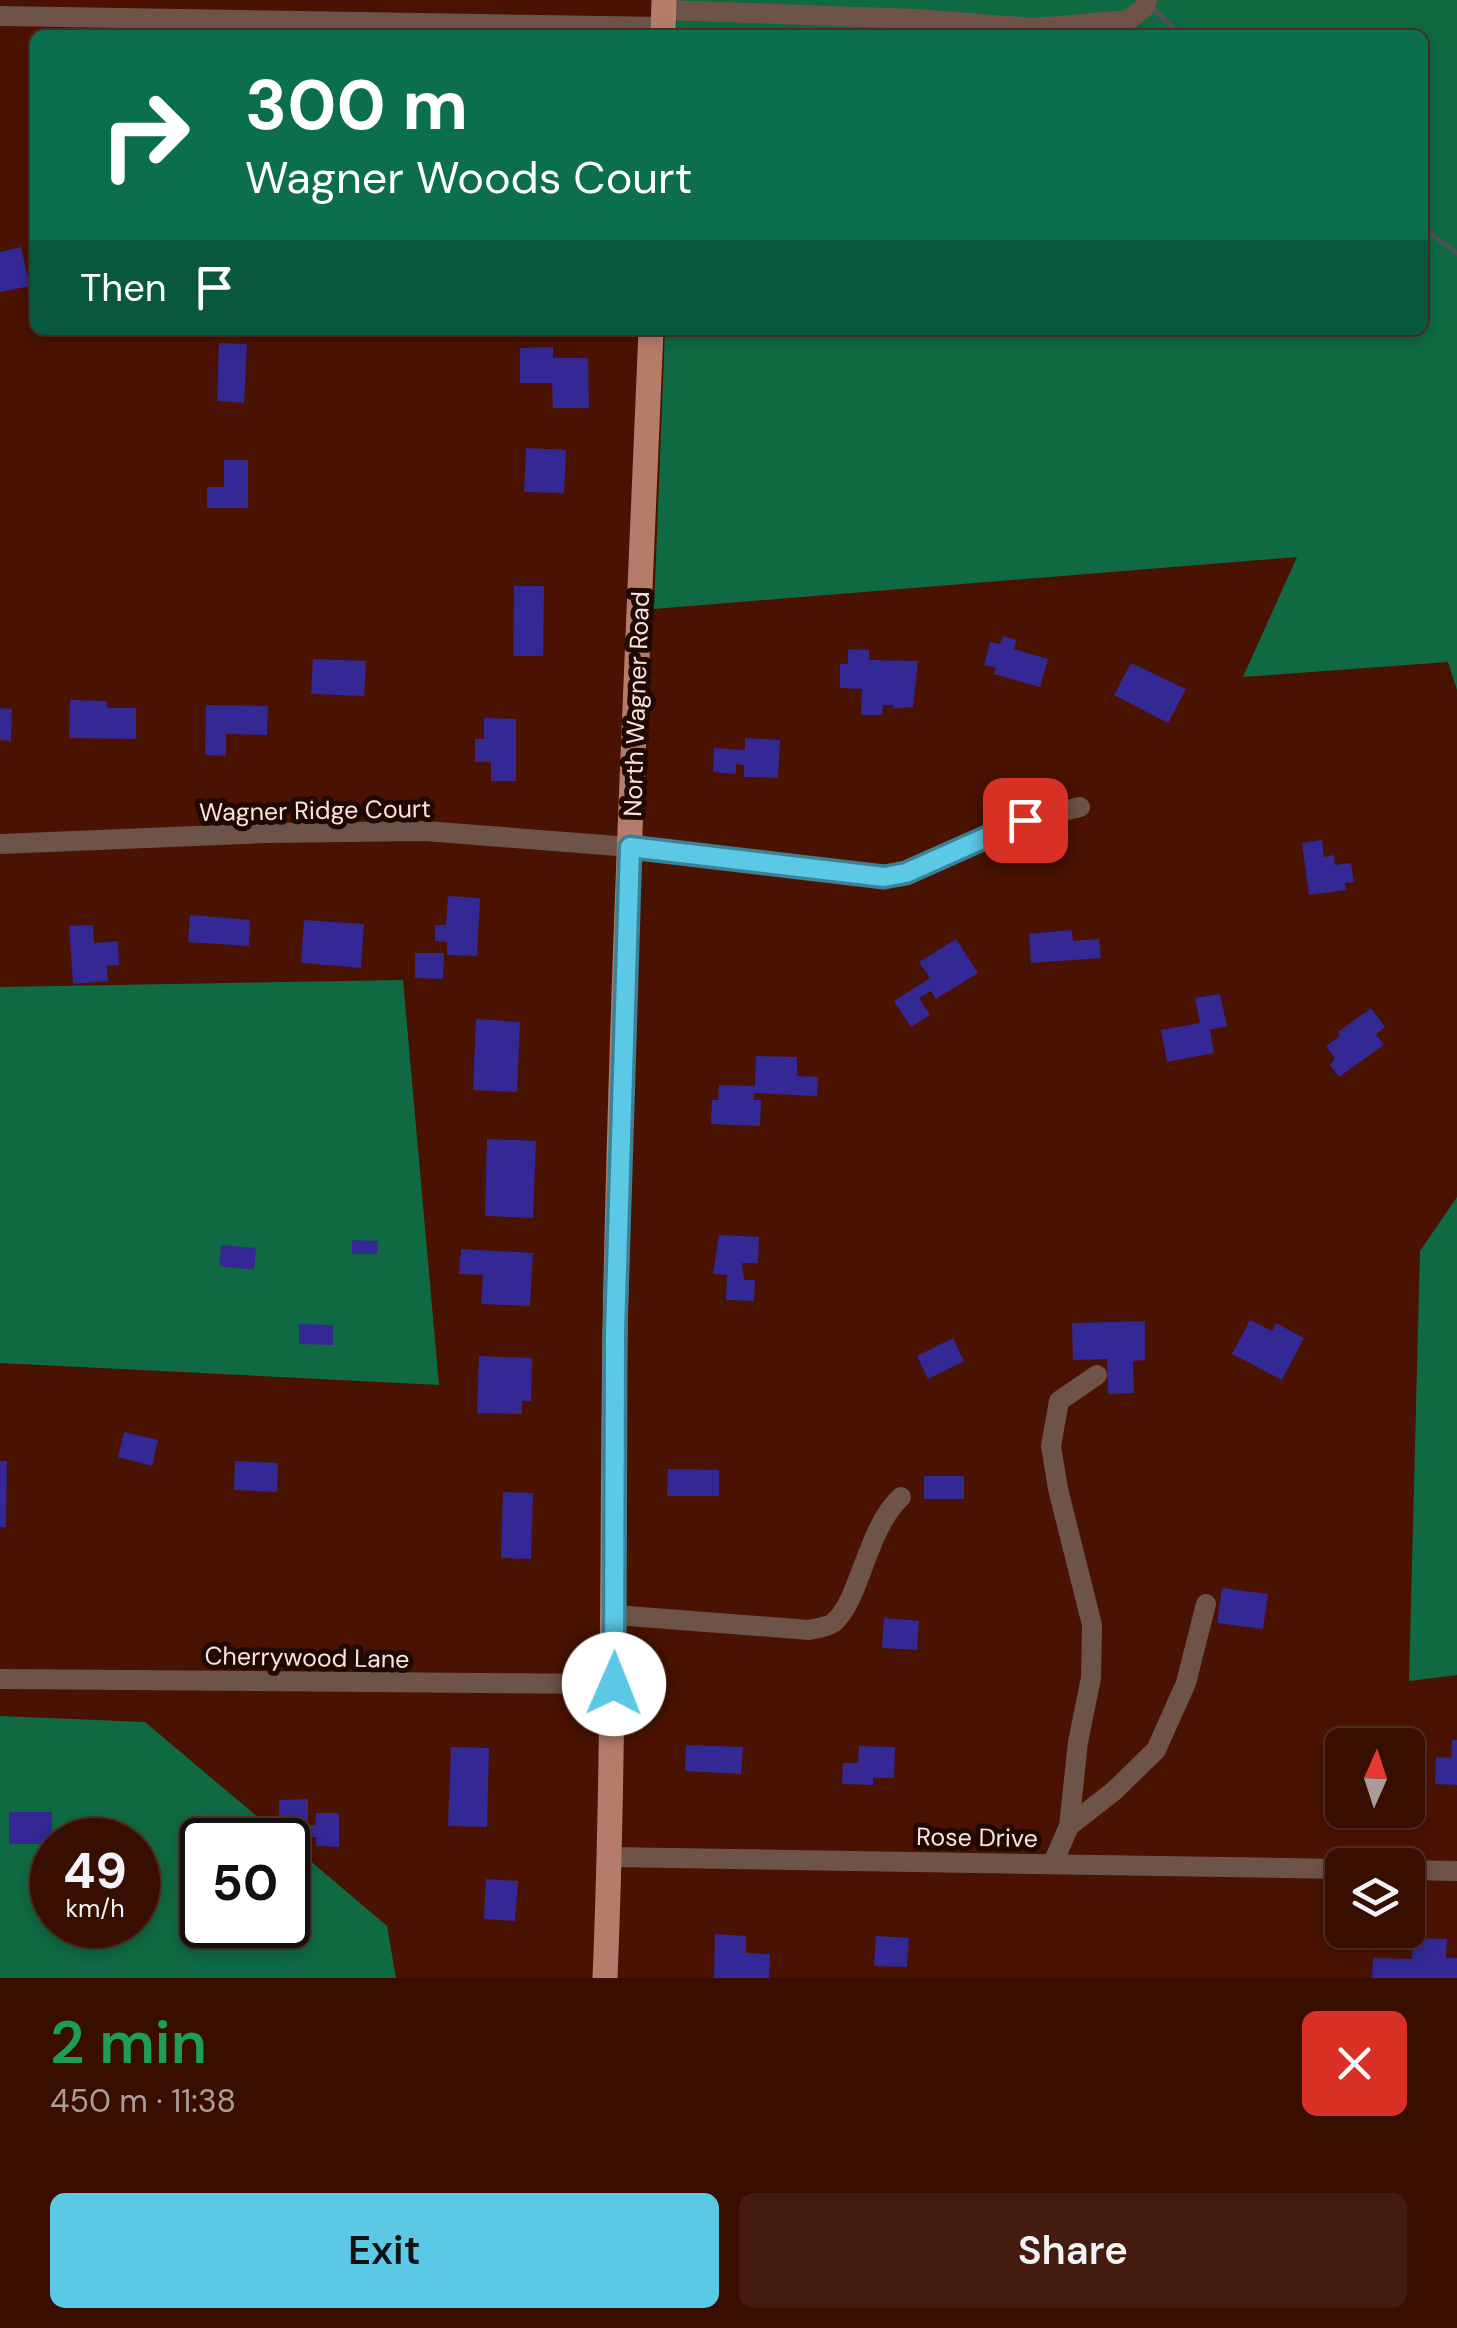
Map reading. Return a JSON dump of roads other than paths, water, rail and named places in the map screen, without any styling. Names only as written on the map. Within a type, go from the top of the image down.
[{"type":"main road","name":"North Wagner Road","points":[[604,1978],[614,1684],[615,1333],[651,335]]},
{"type":"street","points":[[0,16],[897,18],[1034,28],[1128,20],[1144,8],[1147,0]]},
{"type":"street","name":"Wagner Ridge Court","points":[[0,844],[266,833],[425,832],[630,847],[884,877],[906,873],[1025,820],[1080,807]]},
{"type":"street","points":[[1053,1863],[1070,1826],[1078,1742],[1090,1678],[1092,1625],[1051,1446],[1059,1402],[1096,1375]]},
{"type":"street","points":[[615,1615],[792,1629],[831,1625],[842,1612],[888,1508],[901,1497]]},
{"type":"street","points":[[1070,1826],[1114,1792],[1156,1750],[1186,1682],[1206,1604]]},
{"type":"street","name":"Cherrywood Lane","points":[[0,1680],[614,1684]]},
{"type":"street","name":"Rose Drive","points":[[610,1857],[1325,1868]]},
{"type":"street","points":[[1425,1870],[1457,1871]]},
{"type":"waterway","points":[[1150,5],[1175,30]]},
{"type":"waterway","points":[[1428,231],[1457,253]]}]
